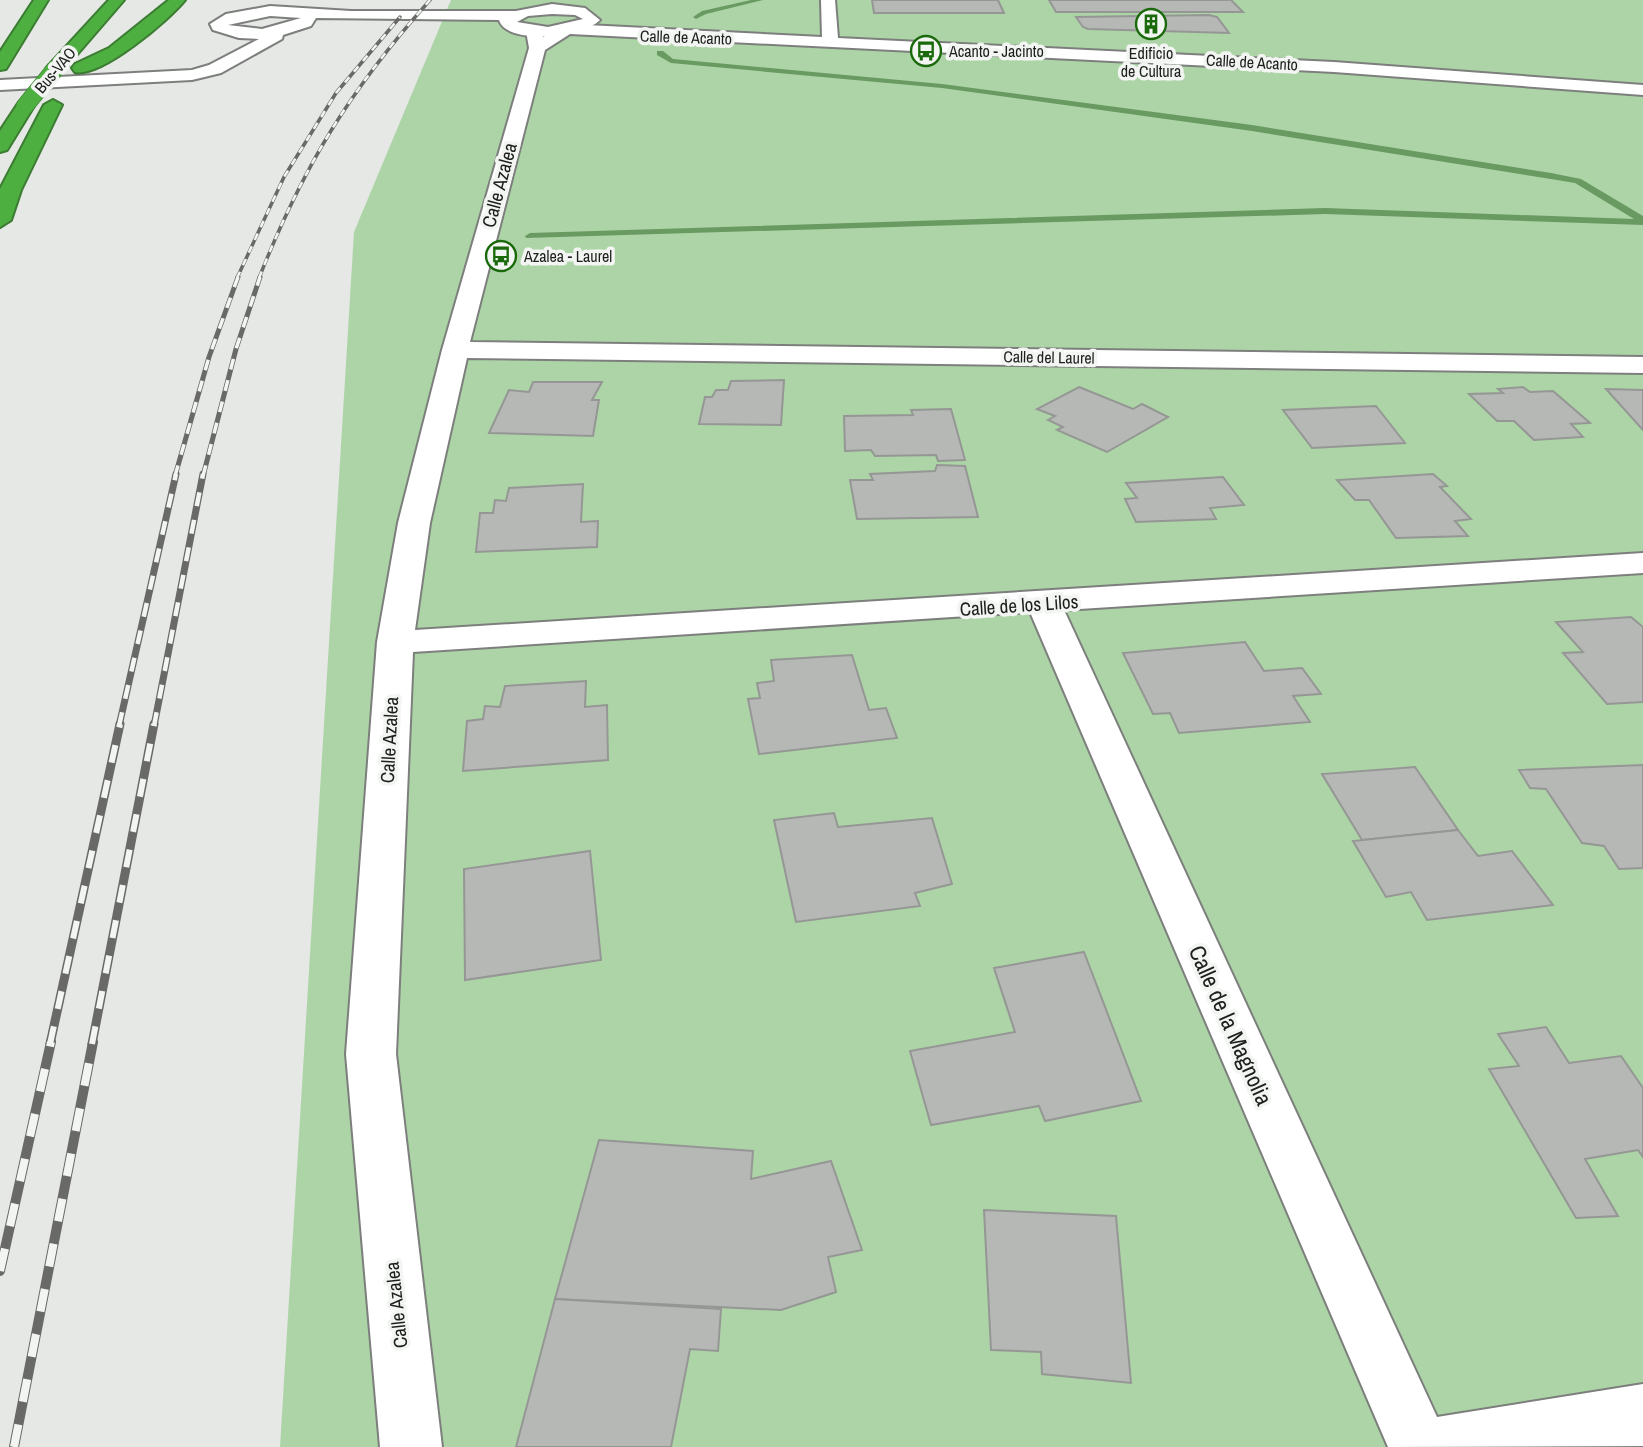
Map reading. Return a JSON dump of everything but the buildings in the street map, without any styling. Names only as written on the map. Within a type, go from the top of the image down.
[{"type":"highway","points":[[0,65],[41,0]]},
{"type":"highway","points":[[80,68],[115,52],[178,0]]},
{"type":"highway","points":[[0,220],[10,190],[53,105],[124,3]]},
{"type":"highway","name":"Bus-VAO","points":[[0,146],[25,106],[55,69],[124,3]]},
{"type":"street","points":[[828,0],[830,38]]},
{"type":"street","points":[[228,60],[224,30],[218,24],[247,7],[279,5],[296,18],[358,23],[511,20]]},
{"type":"street","name":"Calle de Acanto","points":[[511,20],[552,9],[578,11],[592,17],[830,38],[1308,65],[1643,90]]},
{"type":"street","points":[[224,30],[252,33],[296,18],[377,15],[511,20],[535,39],[584,25],[592,17]]},
{"type":"street","points":[[0,85],[174,78],[215,69],[296,18]]},
{"type":"street","name":"Calle de Acanto","points":[[567,29],[612,34],[830,38],[1317,57],[1643,80]]},
{"type":"street","name":"Calle Azalea","points":[[411,1447],[371,1054],[395,642],[414,523],[535,39]]},
{"type":"street","name":"Calle del Laurel","points":[[456,350],[1643,365]]},
{"type":"street","name":"Calle de los Lilos","points":[[395,642],[1643,563]]},
{"type":"street","name":"Calle de la Magnolia","points":[[1043,603],[1419,1447]]},
{"type":"street","points":[[1441,1447],[1643,1415]]},
{"type":"green space","points":[[451,0],[1643,0],[1643,1447],[280,1447],[354,232]]},
{"type":"waterway","points":[[696,17],[704,12],[760,0]]},
{"type":"waterway","points":[[660,53],[671,61],[942,86],[1252,128],[1551,176],[1578,181],[1643,220]]},
{"type":"waterway","points":[[530,236],[1325,211],[1643,222]]},
{"type":"railway","points":[[259,278],[293,200],[331,131],[375,66],[430,0]]},
{"type":"railway","points":[[237,278],[284,177],[336,93],[400,17]]},
{"type":"railway","points":[[175,476],[209,357],[238,277]]},
{"type":"railway","points":[[203,476],[236,349],[260,277]]},
{"type":"railway","points":[[119,726],[176,474]]},
{"type":"railway","points":[[154,726],[203,474]]},
{"type":"railway","points":[[50,1044],[120,724]]},
{"type":"railway","points":[[92,1044],[154,724]]},
{"type":"railway","points":[[0,1271],[51,1042]]},
{"type":"railway","points":[[14,1447],[93,1042]]},
{"type":"place","name":"Edificio de Cultura","points":[[1151,24]]},
{"type":"place","name":"Acanto - Jacinto","points":[[926,51]]},
{"type":"place","name":"Azalea - Laurel","points":[[501,256]]}]
